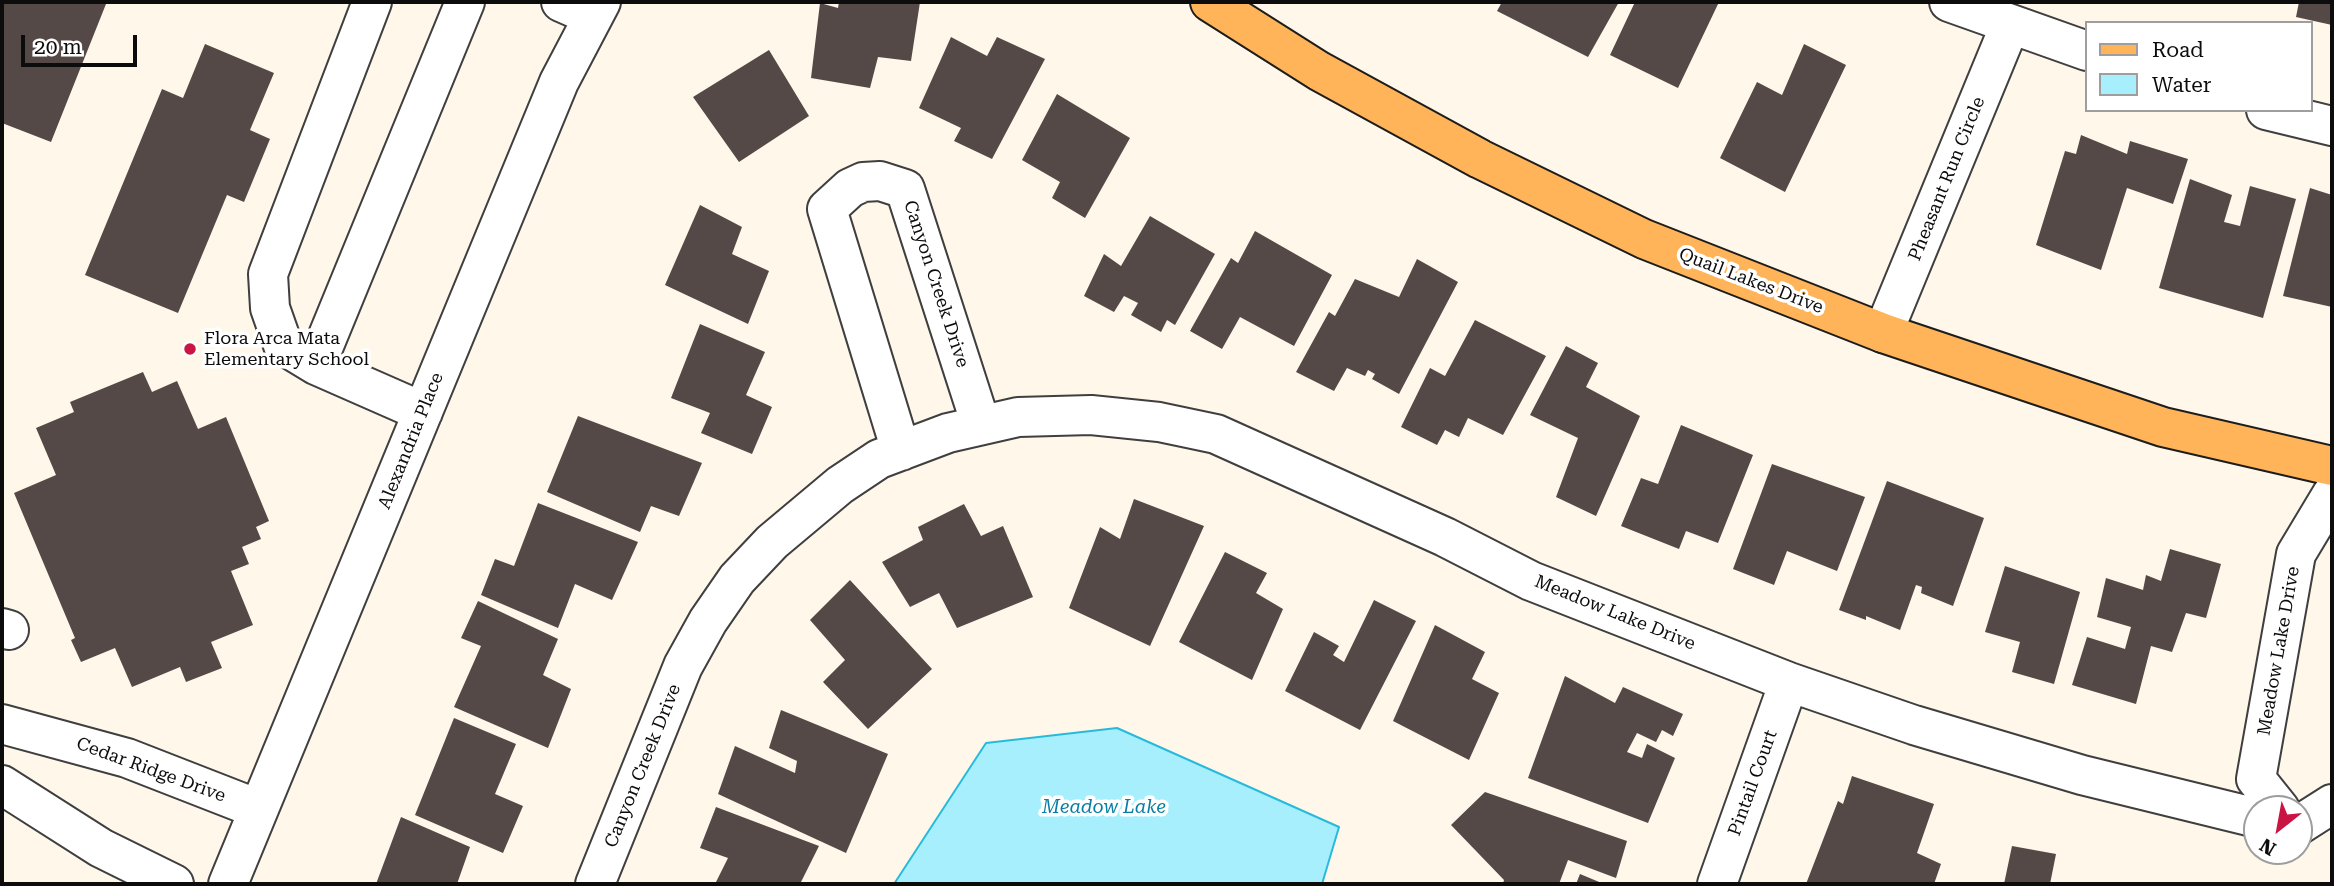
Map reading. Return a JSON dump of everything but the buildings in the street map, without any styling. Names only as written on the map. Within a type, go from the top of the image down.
[{"type":"main road","name":"Quail Lakes Drive","points":[[1210,2],[1319,71],[1480,159],[1644,239],[1883,333],[2163,427],[2332,466]]},
{"type":"street","points":[[372,2],[268,274],[270,308],[283,345],[316,365],[424,412]]},
{"type":"street","points":[[316,365],[465,2]]},
{"type":"street","points":[[1949,2],[2086,51]]},
{"type":"street","name":"Alexandria Place","points":[[229,884],[559,82],[585,7]]},
{"type":"street","name":"Pheasant Run Circle","points":[[1883,333],[2010,25]]},
{"type":"street","points":[[2274,112],[2332,127]]},
{"type":"street","name":"Canyon Creek Drive","points":[[595,884],[683,666],[708,621],[737,579],[772,542],[840,485],[879,459],[901,451],[948,433],[981,425],[905,189],[880,181],[850,188],[827,209],[901,451]]},
{"type":"street","name":"Meadow Lake Drive","points":[[981,425],[1018,417],[1091,415],[1158,422],[1216,434],[1444,537],[1531,581],[1789,682],[1913,725],[2082,775],[2243,815]]},
{"type":"street","name":"Meadow Lake Drive","points":[[2269,795],[2256,779],[2296,554],[2332,494]]},
{"type":"street","name":"Pintail Court","points":[[1717,884],[1789,682]]},
{"type":"street","name":"Cedar Ridge Drive","points":[[2,724],[127,758],[258,809]]},
{"type":"street","points":[[2,785],[101,848],[174,884]]},
{"type":"street","points":[[2313,817],[2332,804]]},
{"type":"street","points":[[2313,829],[2332,834]]},
{"type":"water","name":"Meadow Lake","points":[[1117,728],[1339,827],[1322,884],[894,884],[986,743]]},
{"type":"place","name":"Flora Arca Mata Elementary School","points":[[190,349]]}]
